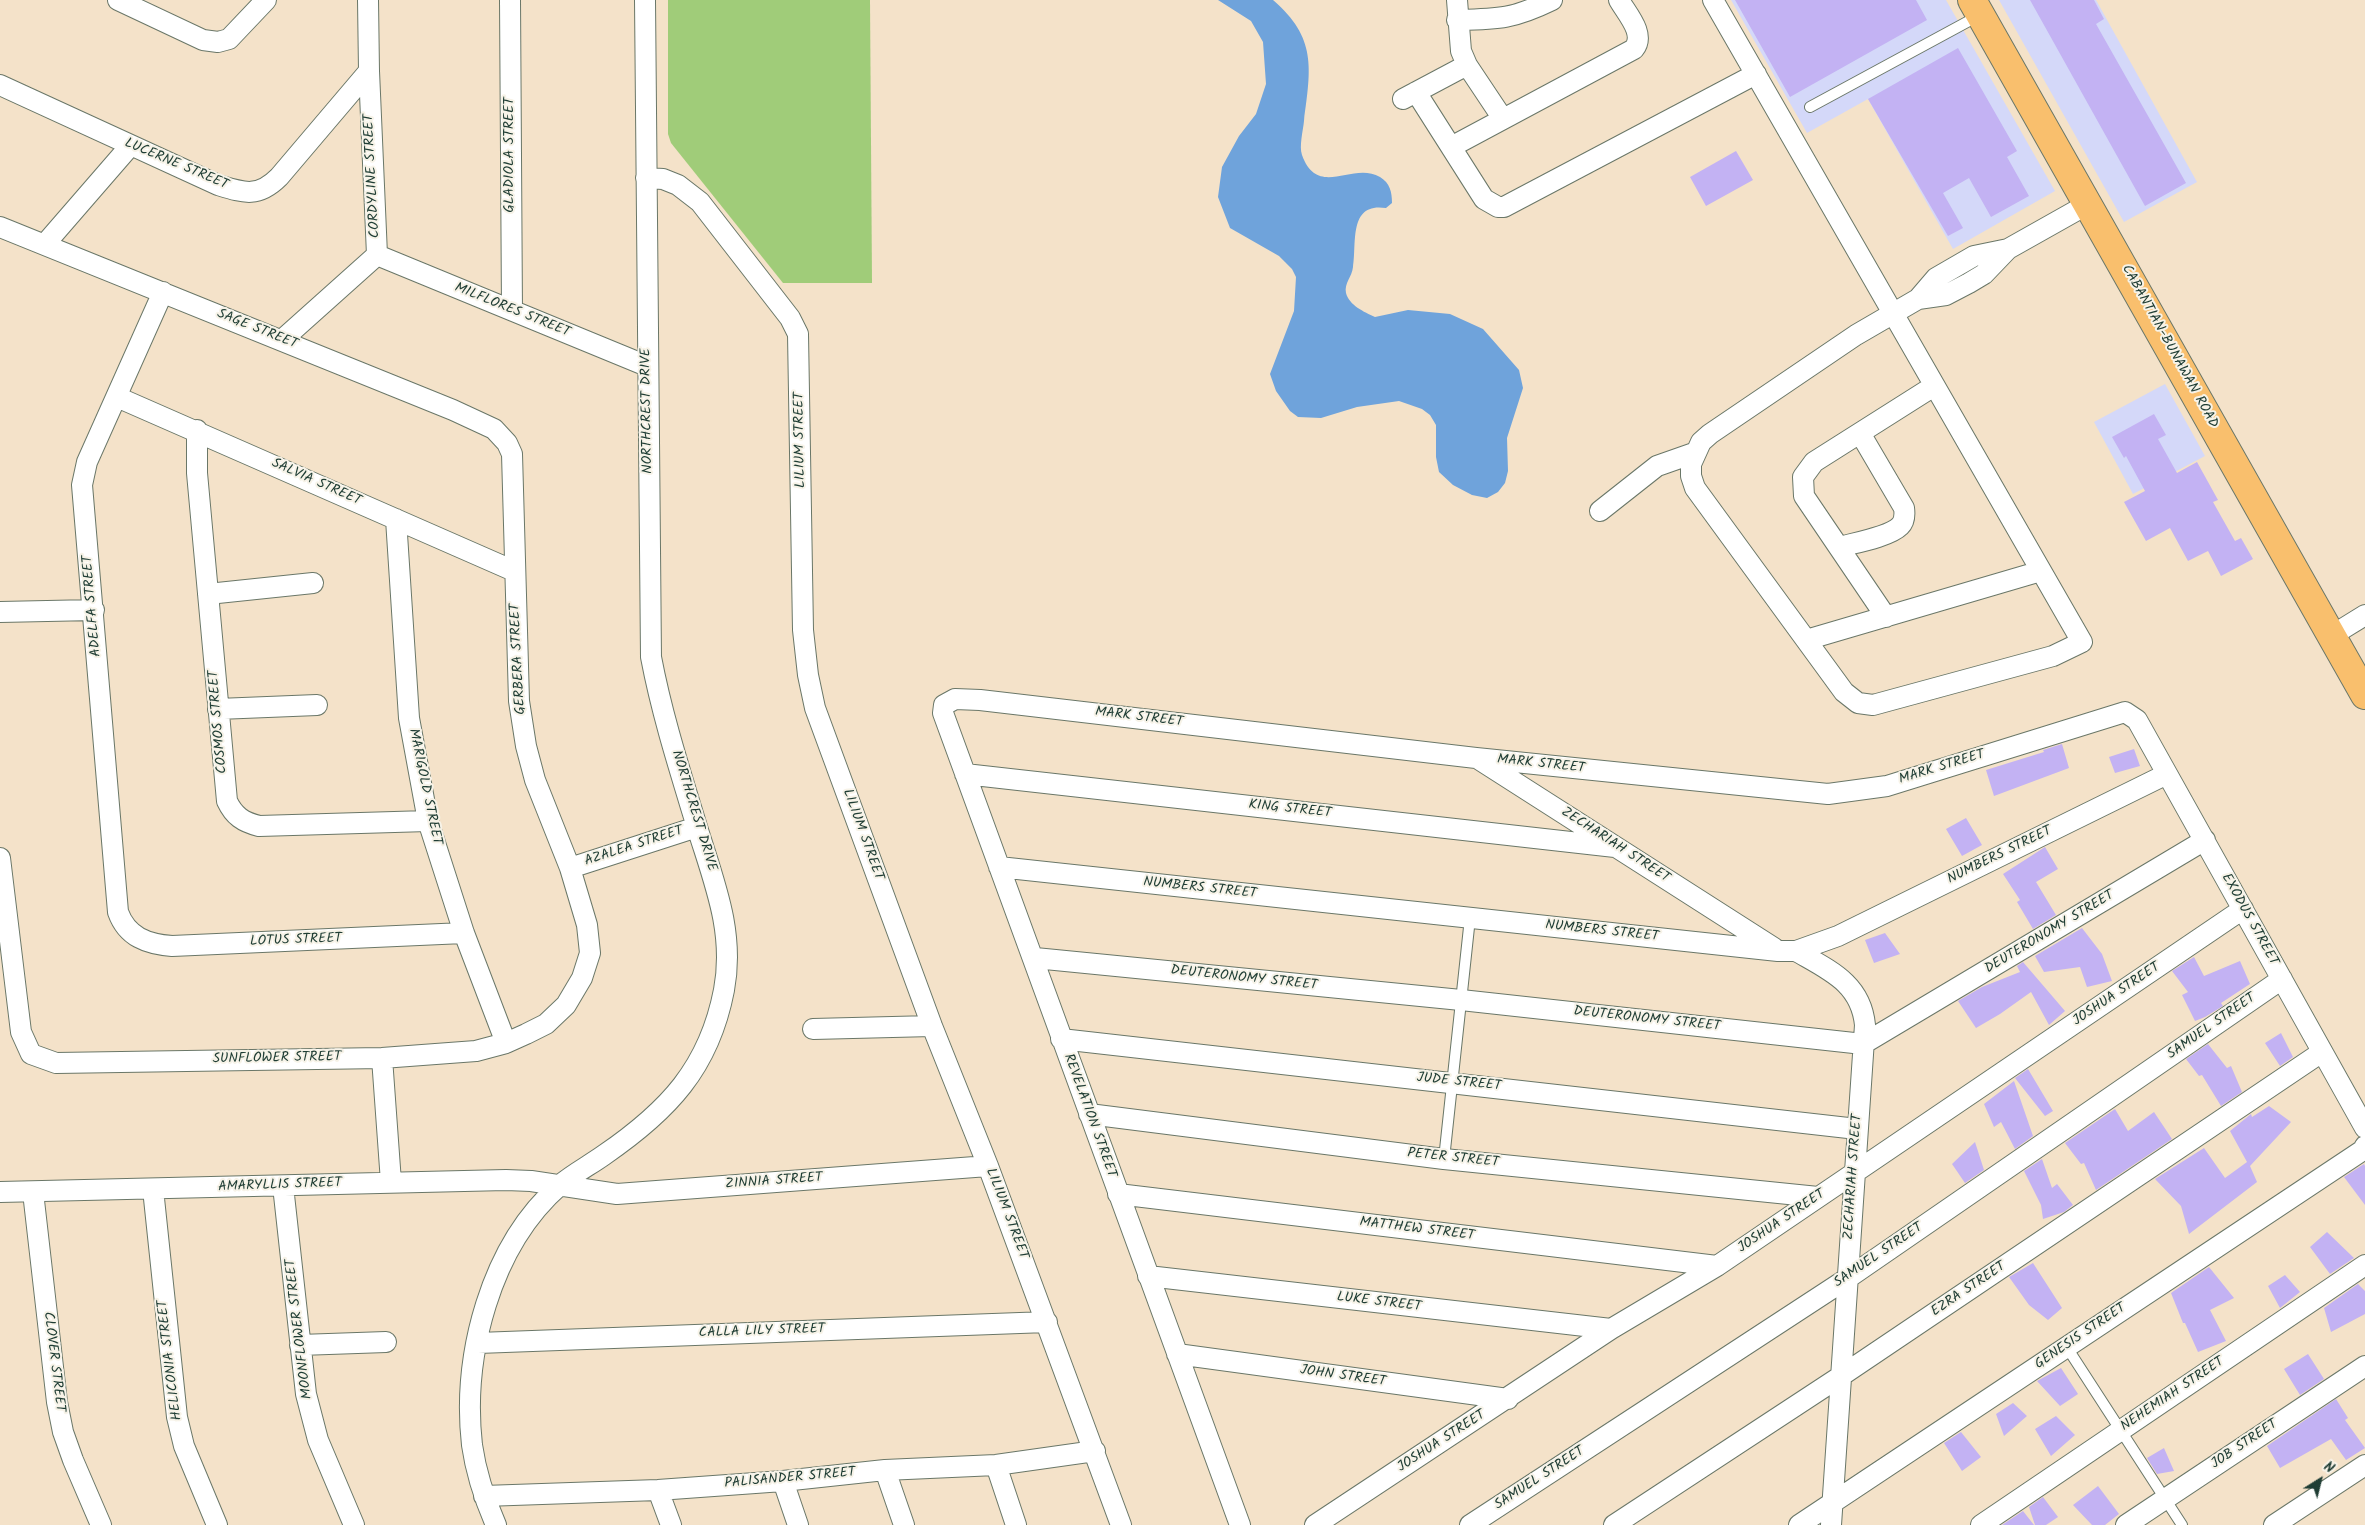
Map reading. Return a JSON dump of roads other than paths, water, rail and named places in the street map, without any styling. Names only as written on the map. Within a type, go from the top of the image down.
[{"type":"main road","name":"CABANTIAN-BUNAWAN ROAD","points":[[1976,8],[2365,695]]},
{"type":"street","points":[[118,0],[203,40],[218,42],[228,39],[266,0]]},
{"type":"street","name":"CORDYLINE STREET","points":[[282,340],[377,255],[368,71],[368,0]]},
{"type":"street","name":"GLADIOLA STREET","points":[[510,0],[512,310]]},
{"type":"street","name":"NORTHCREST DRIVE","points":[[496,1525],[484,1496],[472,1446],[470,1398],[478,1343],[488,1298],[510,1247],[537,1209],[560,1184],[606,1154],[659,1113],[695,1071],[711,1036],[724,989],[727,945],[722,905],[658,696],[651,657],[645,0]]},
{"type":"street","points":[[1456,0],[1461,51],[1467,64],[1503,119]]},
{"type":"street","points":[[1457,20],[1504,19],[1517,16],[1552,0]]},
{"type":"street","points":[[1451,147],[1634,49],[1639,38],[1637,30],[1619,0]]},
{"type":"street","points":[[1713,0],[1892,314],[2082,642],[2053,656],[1873,705],[1858,703],[1844,692],[1695,488],[1691,476],[1691,464],[1694,453],[1710,434],[1811,364],[1892,314],[1918,299],[1936,278],[1974,256],[2008,249],[2088,204]]},
{"type":"street","points":[[1467,64],[1409,96],[1451,147],[1484,199],[1498,207],[1504,207],[1756,74]]},
{"type":"street","name":"LUCERNE STREET","points":[[0,85],[218,185],[247,192],[260,192],[269,187],[279,177],[368,71]]},
{"type":"street","points":[[45,244],[130,146]]},
{"type":"street","name":"LILIUM STREET","points":[[646,178],[663,179],[678,185],[700,202],[790,318],[798,334],[802,630],[815,708],[932,1026],[988,1166],[1121,1525]]},
{"type":"street","name":"SAGE STREET","points":[[0,227],[470,418],[494,429],[507,443]]},
{"type":"street","name":"MILFLORES STREET","points":[[377,255],[647,366]]},
{"type":"street","name":"ADELFA STREET","points":[[131,932],[123,925],[118,912],[82,485],[87,462],[163,292]]},
{"type":"street","points":[[1886,617],[1804,496],[1803,477],[1814,462],[1934,386]]},
{"type":"street","name":"SALVIA STREET","points":[[117,397],[197,430],[514,571]]},
{"type":"street","name":"COSMOS STREET","points":[[197,430],[196,473],[227,801],[231,810],[243,821],[259,826],[428,821]]},
{"type":"street","points":[[1839,548],[1893,531],[1903,522],[1905,515],[1904,508],[1860,432]]},
{"type":"street","name":"GERBERA STREET","points":[[507,443],[512,454],[514,571],[520,701],[526,746],[535,780],[570,868]]},
{"type":"street","points":[[1600,511],[1658,466],[1694,453]]},
{"type":"street","name":"MARIGOLD STREET","points":[[396,519],[403,652],[409,718],[428,821],[464,933],[506,1043]]},
{"type":"street","points":[[1806,640],[2041,571]]},
{"type":"street","points":[[208,594],[313,584]]},
{"type":"street","points":[[0,612],[94,610]]},
{"type":"street","points":[[2331,636],[2365,615]]},
{"type":"street","name":"MARK STREET","points":[[944,705],[954,699],[980,700],[1476,758],[1828,794],[1863,791],[1887,786],[2121,712],[2130,714]]},
{"type":"street","points":[[218,710],[317,705]]},
{"type":"street","name":"REVELATION STREET","points":[[944,705],[943,713],[965,774],[1035,958],[1089,1114],[1240,1525]]},
{"type":"street","name":"EXODUS STREET","points":[[2130,714],[2138,720],[2365,1128]]},
{"type":"street","name":"ZECHARIAH STREET","points":[[1476,758],[1615,847],[1787,951],[1834,973],[1858,997],[1864,1012],[1863,1044],[1831,1525]]},
{"type":"street","name":"KING STREET","points":[[965,774],[1615,847]]},
{"type":"street","name":"NUMBERS STREET","points":[[999,867],[1787,951],[1838,936],[2167,774]]},
{"type":"street","name":"AZALEA STREET","points":[[570,868],[697,827]]},
{"type":"street","name":"DEUTERONOMY STREET","points":[[1035,958],[1462,1000],[1863,1044],[2204,840]]},
{"type":"street","name":"SUNFLOWER STREET","points":[[0,858],[21,1032],[31,1054],[40,1059],[56,1063],[382,1058],[421,1053],[476,1051],[506,1043],[546,1024],[566,1005],[582,978],[590,953],[587,925],[570,868]]},
{"type":"street","name":"JOSHUA STREET","points":[[1315,1525],[1610,1330],[1716,1266],[2243,910]]},
{"type":"street","name":"LOTUS STREET","points":[[131,932],[153,944],[172,946],[464,933]]},
{"type":"street","name":"SAMUEL STREET","points":[[1470,1525],[1848,1278],[2282,979]]},
{"type":"street","points":[[812,1029],[932,1026]]},
{"type":"street","name":"JUDE STREET","points":[[1062,1039],[1857,1129]]},
{"type":"street","name":"EZRA STREET","points":[[1614,1525],[1841,1376],[2322,1052]]},
{"type":"street","points":[[382,1058],[391,1182]]},
{"type":"street","name":"PETER STREET","points":[[1089,1114],[1444,1159],[1818,1197]]},
{"type":"street","name":"GENESIS STREET","points":[[1799,1525],[2364,1148]]},
{"type":"street","name":"ZINNIA STREET","points":[[560,1184],[617,1194],[988,1166]]},
{"type":"street","name":"AMARYLLIS STREET","points":[[0,1192],[506,1180],[560,1184]]},
{"type":"street","name":"MOONFLOWER STREET","points":[[284,1186],[306,1394],[318,1440],[354,1525]]},
{"type":"street","name":"HELICONIA STREET","points":[[153,1189],[177,1417],[184,1446],[217,1525]]},
{"type":"street","name":"CLOVER STREET","points":[[33,1192],[60,1417],[73,1460],[102,1525]]},
{"type":"street","name":"MATTHEW STREET","points":[[1118,1194],[1716,1266]]},
{"type":"street","name":"NEHEMIAH STREET","points":[[1981,1525],[2365,1266]]},
{"type":"street","name":"LUKE STREET","points":[[1148,1276],[1610,1330]]},
{"type":"street","name":"CALLA LILY STREET","points":[[478,1343],[1047,1322]]},
{"type":"street","points":[[300,1345],[386,1342]]},
{"type":"street","name":"JOHN STREET","points":[[1177,1354],[1508,1399]]},
{"type":"street","name":"JOB STREET","points":[[2126,1525],[2365,1366]]},
{"type":"street","name":"PALISANDER STREET","points":[[484,1496],[658,1490],[783,1481],[885,1470],[996,1465],[1095,1451]]},
{"type":"street","points":[[996,1465],[1016,1525]]},
{"type":"street","points":[[2274,1525],[2365,1465]]},
{"type":"street","points":[[885,1470],[904,1525]]},
{"type":"street","points":[[783,1481],[798,1525]]},
{"type":"street","points":[[658,1490],[671,1525]]},
{"type":"lane","points":[[1810,107],[1976,8]]},
{"type":"lane","points":[[1444,1159],[1470,918]]},
{"type":"lane","points":[[2066,1346],[2182,1525]]},
{"type":"water","points":[[1218,0],[1273,0],[1297,27],[1308,55],[1308,85],[1301,147],[1302,155],[1309,168],[1317,175],[1326,177],[1369,173],[1383,179],[1390,188],[1392,203],[1386,208],[1374,208],[1365,211],[1357,226],[1353,267],[1346,289],[1350,301],[1358,308],[1375,317],[1408,310],[1450,314],[1483,329],[1519,370],[1523,388],[1507,438],[1508,471],[1505,483],[1498,492],[1487,498],[1472,495],[1453,485],[1439,472],[1436,457],[1436,425],[1430,415],[1422,409],[1399,401],[1357,407],[1321,418],[1298,417],[1290,411],[1276,391],[1270,374],[1294,311],[1296,277],[1292,269],[1279,256],[1230,228],[1218,197],[1222,167],[1239,136],[1256,114],[1266,84],[1263,42],[1251,21]]}]
